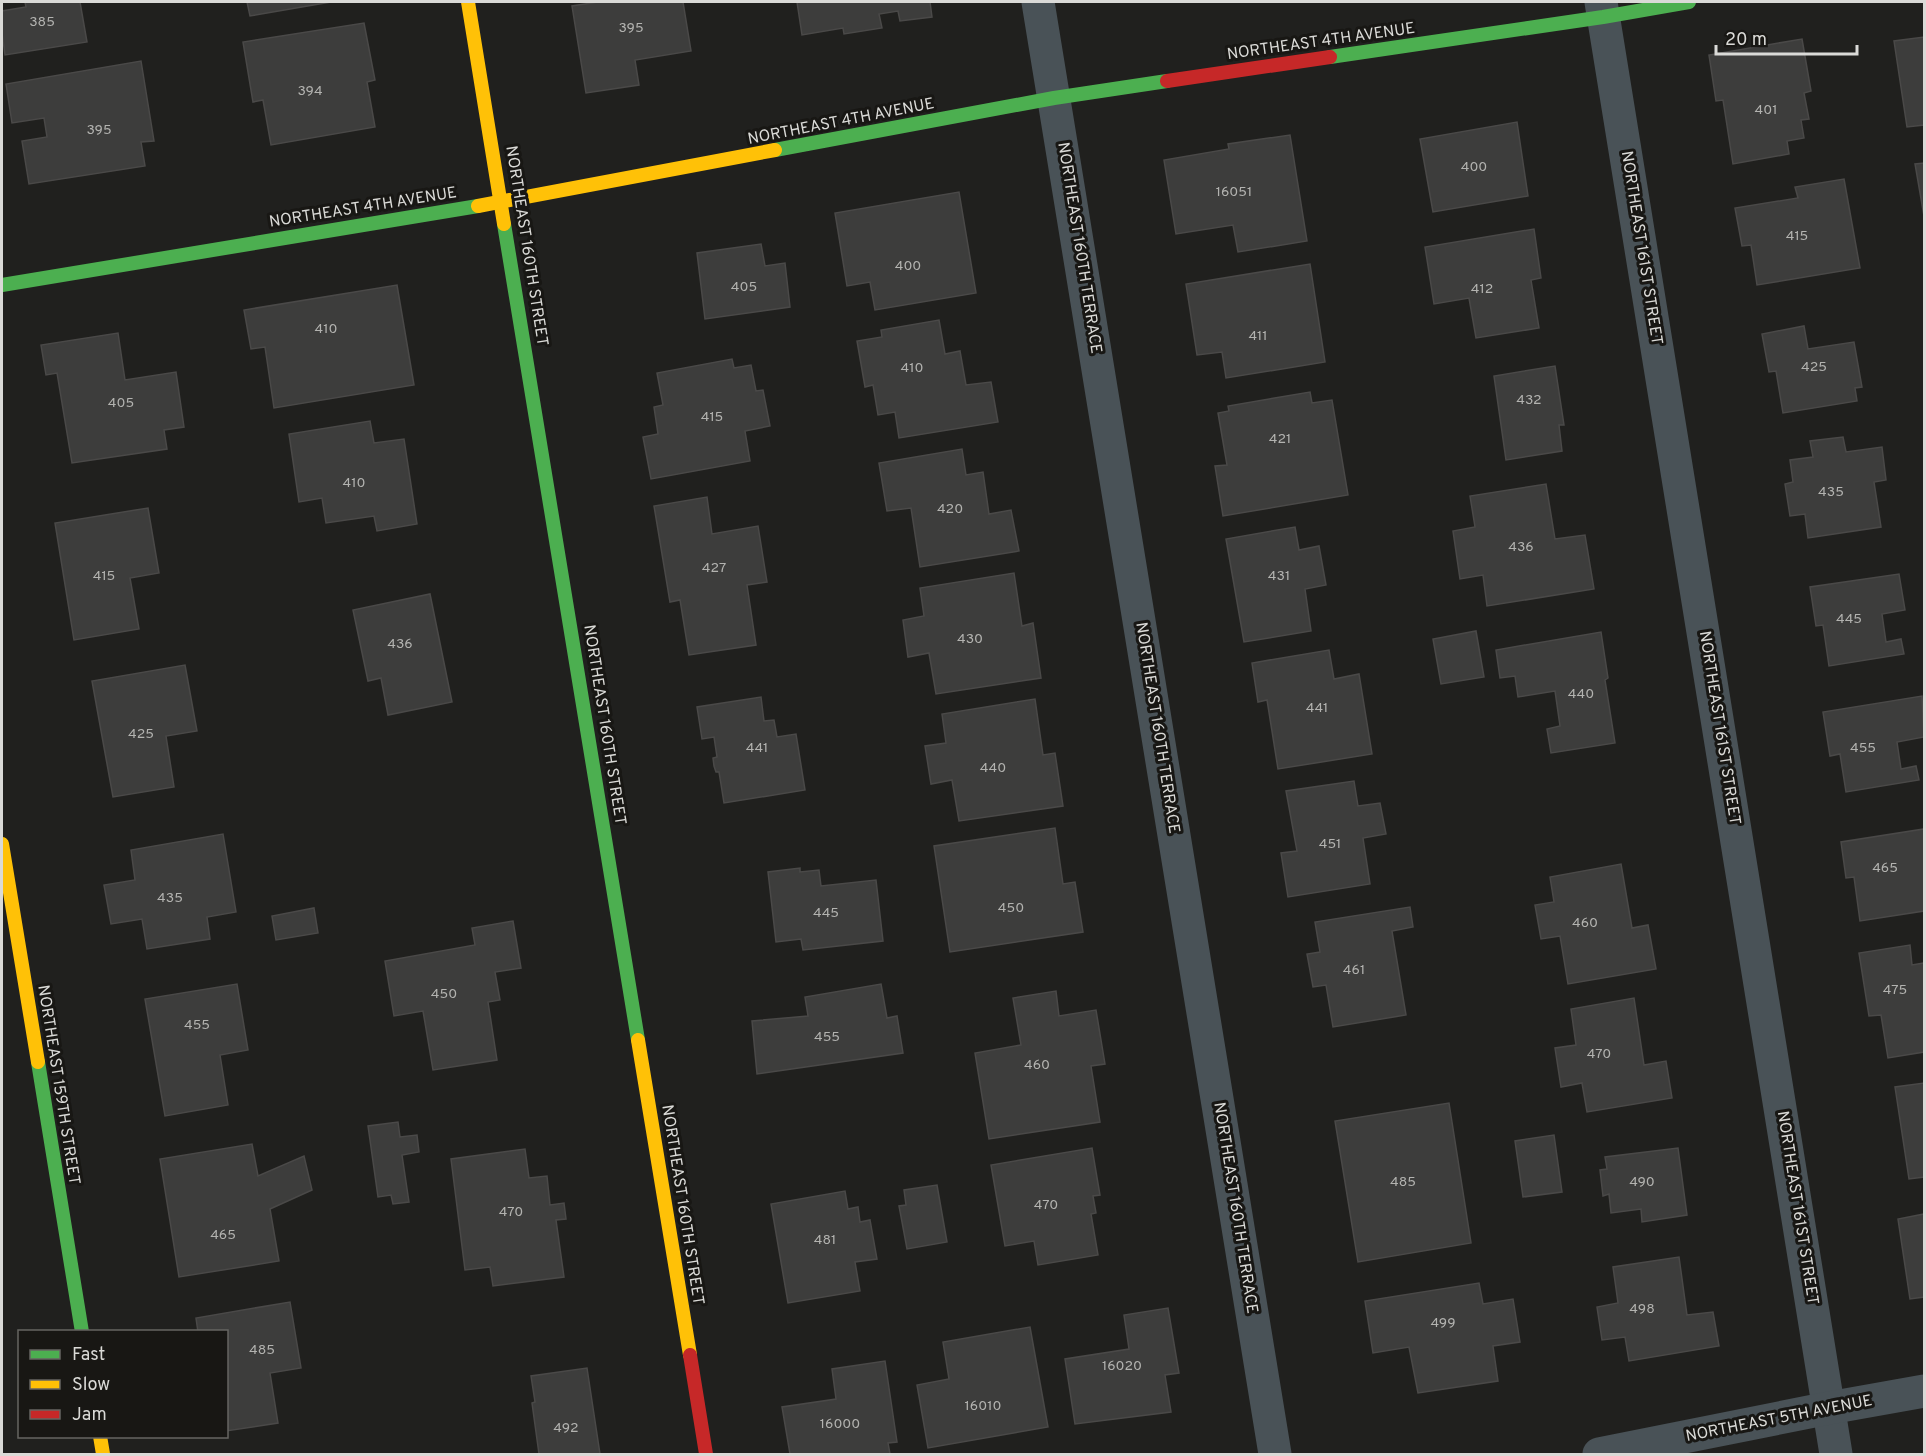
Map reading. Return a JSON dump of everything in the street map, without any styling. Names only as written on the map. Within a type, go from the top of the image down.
[{"type":"street","name":"NORTHEAST 160TH STREET","points":[[468,2],[706,1455]]},
{"type":"street","name":"NORTHEAST 160TH TERRACE","points":[[1038,2],[1275,1455]]},
{"type":"street","name":"NORTHEAST 4TH AVENUE","points":[[2,285],[502,202],[1054,98],[1602,9],[1689,2]]},
{"type":"street","name":"NORTHEAST 161ST STREET","points":[[1602,9],[1836,1455]]},
{"type":"street","name":"NORTHEAST 159TH STREET","points":[[2,844],[82,1330]]},
{"type":"street","name":"NORTHEAST 5TH AVENUE","points":[[1599,1455],[1924,1391]]},
{"type":"street","points":[[100,1438],[103,1455]]},
{"type":"building","points":[[25,2],[80,2],[87,42],[5,55],[2,11],[26,7]]},
{"type":"building","points":[[247,2],[331,2],[250,16]]},
{"type":"building","points":[[598,2],[683,2],[691,51],[635,60],[639,85],[586,93],[572,6]]},
{"type":"building","points":[[797,2],[930,2],[932,17],[900,21],[898,11],[879,14],[882,28],[844,34],[843,28],[802,35]]},
{"type":"building","points":[[364,23],[375,80],[367,82],[375,127],[271,145],[263,100],[253,102],[243,42]]},
{"type":"building","points":[[1924,37],[1924,125],[1907,127],[1894,41]]},
{"type":"building","points":[[1802,39],[1811,91],[1804,93],[1809,119],[1801,120],[1804,138],[1787,141],[1789,154],[1733,164],[1723,100],[1716,101],[1709,55]]},
{"type":"building","points":[[141,61],[154,141],[141,142],[145,166],[29,184],[22,141],[47,137],[44,118],[12,123],[6,84]]},
{"type":"building","points":[[1517,122],[1528,196],[1433,212],[1420,139]]},
{"type":"building","points":[[1290,135],[1307,241],[1238,252],[1233,225],[1176,234],[1164,160],[1229,149],[1228,144]]},
{"type":"building","points":[[1924,163],[1924,216],[1915,164]]},
{"type":"building","points":[[1844,179],[1860,268],[1757,285],[1751,245],[1742,246],[1735,208],[1798,198],[1795,187]]},
{"type":"building","points":[[959,192],[976,293],[875,310],[870,282],[847,286],[835,213]]},
{"type":"building","points":[[1534,229],[1541,278],[1531,280],[1539,328],[1476,338],[1469,298],[1434,304],[1425,247]]},
{"type":"building","points":[[761,244],[765,266],[785,263],[790,307],[705,319],[697,253]]},
{"type":"building","points":[[1310,264],[1325,362],[1226,378],[1222,352],[1197,355],[1186,284]]},
{"type":"building","points":[[397,285],[414,385],[274,408],[265,347],[251,349],[244,310]]},
{"type":"building","points":[[939,320],[945,354],[960,351],[966,385],[991,382],[998,422],[899,438],[895,412],[878,415],[873,385],[865,387],[857,341],[882,337],[881,330]]},
{"type":"building","points":[[1804,326],[1808,349],[1854,342],[1862,387],[1855,388],[1857,401],[1783,413],[1776,371],[1769,372],[1762,334]]},
{"type":"building","points":[[118,333],[125,380],[176,372],[184,427],[164,430],[167,449],[72,463],[57,373],[46,375],[41,345]]},
{"type":"building","points":[[732,359],[734,368],[751,365],[756,391],[763,390],[770,426],[745,431],[750,461],[651,479],[643,437],[658,434],[654,407],[663,405],[657,373]]},
{"type":"building","points":[[1555,366],[1564,425],[1559,425],[1562,451],[1506,460],[1494,376]]},
{"type":"building","points":[[1310,392],[1312,403],[1332,400],[1348,495],[1223,516],[1215,466],[1227,465],[1218,413],[1229,411],[1228,406]]},
{"type":"building","points":[[370,421],[374,443],[404,439],[417,524],[377,531],[374,516],[326,523],[322,498],[299,502],[289,434]]},
{"type":"building","points":[[1843,437],[1846,452],[1882,447],[1886,480],[1874,482],[1881,527],[1808,538],[1805,514],[1790,516],[1785,484],[1793,482],[1790,460],[1813,457],[1810,441]]},
{"type":"building","points":[[962,449],[966,475],[983,472],[989,514],[1011,510],[1019,551],[920,567],[911,508],[887,511],[879,463]]},
{"type":"building","points":[[1546,484],[1555,539],[1585,535],[1594,589],[1487,606],[1483,575],[1460,579],[1453,531],[1475,527],[1470,496]]},
{"type":"building","points":[[707,497],[712,534],[758,526],[767,582],[747,585],[756,645],[689,655],[680,600],[670,602],[654,506]]},
{"type":"building","points":[[148,508],[159,573],[130,578],[139,629],[74,640],[55,523]]},
{"type":"building","points":[[1295,527],[1299,550],[1319,546],[1326,585],[1305,589],[1311,631],[1244,642],[1226,539]]},
{"type":"building","points":[[1014,573],[1022,626],[1033,623],[1041,678],[936,694],[929,653],[908,657],[903,620],[924,616],[920,588]]},
{"type":"building","points":[[1899,574],[1905,610],[1882,614],[1886,642],[1901,639],[1904,654],[1829,666],[1823,625],[1816,626],[1810,587]]},
{"type":"building","points":[[430,594],[452,702],[388,715],[381,678],[368,681],[353,610]]},
{"type":"building","points":[[1476,631],[1484,677],[1441,684],[1433,639]]},
{"type":"building","points":[[1601,632],[1608,678],[1605,680],[1615,743],[1551,753],[1547,729],[1560,726],[1555,691],[1518,697],[1515,676],[1500,678],[1496,650]]},
{"type":"building","points":[[1329,650],[1334,679],[1359,674],[1372,754],[1278,769],[1267,700],[1258,702],[1252,663]]},
{"type":"building","points":[[185,665],[197,731],[166,736],[174,787],[113,797],[92,681]]},
{"type":"building","points":[[1922,696],[1924,737],[1897,742],[1901,769],[1916,766],[1919,780],[1846,792],[1840,754],[1830,756],[1823,712]]},
{"type":"building","points":[[761,697],[764,721],[774,720],[777,737],[796,734],[805,790],[724,803],[719,772],[716,772],[714,766],[713,758],[717,757],[714,737],[702,739],[697,707]]},
{"type":"building","points":[[1035,699],[1043,755],[1055,753],[1063,806],[959,821],[952,780],[931,784],[925,746],[946,743],[942,714]]},
{"type":"building","points":[[1354,781],[1358,806],[1380,803],[1386,834],[1363,838],[1370,884],[1288,897],[1281,853],[1297,851],[1286,791]]},
{"type":"building","points":[[1055,828],[1063,884],[1075,882],[1083,932],[950,952],[934,846]]},
{"type":"building","points":[[1924,829],[1924,911],[1860,921],[1854,877],[1846,878],[1841,842]]},
{"type":"building","points":[[223,834],[236,912],[207,917],[210,939],[147,949],[142,919],[111,924],[104,885],[135,880],[131,850]]},
{"type":"building","points":[[1621,864],[1632,928],[1648,925],[1656,969],[1568,984],[1560,936],[1541,939],[1535,905],[1554,902],[1550,877]]},
{"type":"building","points":[[800,868],[800,872],[819,870],[821,886],[876,880],[883,941],[803,950],[801,939],[776,942],[768,872]]},
{"type":"building","points":[[1410,907],[1413,927],[1392,931],[1406,1015],[1333,1027],[1326,985],[1313,987],[1307,954],[1320,952],[1315,922]]},
{"type":"building","points":[[314,908],[318,933],[276,940],[272,916]]},
{"type":"building","points":[[513,921],[521,968],[495,972],[500,1000],[488,1002],[497,1060],[433,1070],[423,1011],[394,1016],[385,961],[475,945],[472,928]]},
{"type":"building","points":[[1910,945],[1912,965],[1924,963],[1924,1052],[1888,1058],[1881,1015],[1869,1016],[1859,953]]},
{"type":"building","points":[[237,984],[248,1050],[220,1055],[228,1105],[165,1116],[145,999]]},
{"type":"building","points":[[881,984],[887,1018],[897,1016],[903,1053],[757,1074],[752,1021],[808,1016],[805,997]]},
{"type":"building","points":[[1056,991],[1059,1016],[1096,1010],[1105,1064],[1091,1066],[1100,1122],[989,1139],[975,1053],[1021,1045],[1013,998]]},
{"type":"building","points":[[1634,998],[1644,1065],[1666,1061],[1672,1098],[1587,1112],[1582,1083],[1561,1087],[1555,1048],[1576,1045],[1571,1009]]},
{"type":"building","points":[[1924,1083],[1924,1177],[1909,1179],[1895,1087]]},
{"type":"building","points":[[1449,1103],[1471,1243],[1358,1262],[1335,1121]]},
{"type":"building","points":[[398,1122],[400,1137],[417,1135],[419,1152],[402,1155],[409,1202],[393,1204],[391,1195],[378,1197],[368,1126]]},
{"type":"building","points":[[1554,1135],[1562,1192],[1523,1197],[1515,1141]]},
{"type":"building","points":[[252,1144],[258,1176],[304,1156],[312,1190],[270,1209],[279,1261],[179,1277],[160,1159]]},
{"type":"building","points":[[1092,1148],[1100,1195],[1093,1196],[1096,1213],[1091,1214],[1098,1255],[1038,1265],[1034,1241],[1005,1246],[991,1165]]},
{"type":"building","points":[[1678,1148],[1687,1215],[1642,1222],[1641,1209],[1611,1213],[1609,1194],[1603,1196],[1600,1170],[1607,1169],[1605,1157]]},
{"type":"building","points":[[525,1149],[529,1178],[547,1176],[550,1205],[564,1203],[566,1219],[556,1220],[564,1277],[493,1286],[490,1267],[465,1270],[451,1159]]},
{"type":"building","points":[[937,1185],[947,1242],[907,1249],[899,1206],[906,1205],[904,1190]]},
{"type":"building","points":[[845,1191],[848,1209],[858,1207],[860,1222],[870,1220],[877,1259],[855,1262],[860,1291],[788,1303],[771,1204]]},
{"type":"building","points":[[1924,1214],[1924,1297],[1910,1299],[1898,1219]]},
{"type":"building","points":[[1679,1257],[1687,1315],[1713,1312],[1719,1346],[1629,1361],[1625,1337],[1602,1340],[1597,1307],[1618,1303],[1613,1267]]},
{"type":"building","points":[[1479,1283],[1483,1304],[1513,1299],[1520,1342],[1493,1346],[1498,1381],[1418,1393],[1409,1347],[1373,1353],[1365,1301]]},
{"type":"building","points":[[290,1302],[301,1368],[270,1373],[278,1423],[228,1431],[228,1330],[198,1330],[196,1318]]},
{"type":"building","points":[[1168,1308],[1179,1373],[1165,1375],[1171,1412],[1075,1424],[1065,1359],[1129,1349],[1124,1315]]},
{"type":"building","points":[[1030,1327],[1048,1427],[928,1448],[917,1385],[949,1379],[943,1342]]},
{"type":"building","points":[[885,1361],[897,1442],[888,1443],[890,1454],[790,1454],[782,1407],[836,1399],[832,1369]]},
{"type":"building","points":[[587,1368],[600,1454],[539,1454],[531,1376]]},
{"type":"traffic: fast","points":[[1330,57],[1603,17],[1689,2]]},
{"type":"traffic: fast","points":[[775,150],[1054,98],[1167,81]]},
{"type":"traffic: fast","points":[[2,285],[478,206]]},
{"type":"traffic: fast","points":[[504,224],[638,1040]]},
{"type":"traffic: fast","points":[[38,1062],[82,1330]]},
{"type":"traffic: slow","points":[[468,2],[504,224]]},
{"type":"traffic: slow","points":[[478,206],[775,150]]},
{"type":"traffic: slow","points":[[2,844],[38,1062]]},
{"type":"traffic: slow","points":[[638,1040],[690,1355]]},
{"type":"traffic: slow","points":[[100,1438],[103,1454]]},
{"type":"traffic: jam","points":[[1167,81],[1330,57]]},
{"type":"traffic: jam","points":[[690,1355],[706,1454]]}]
